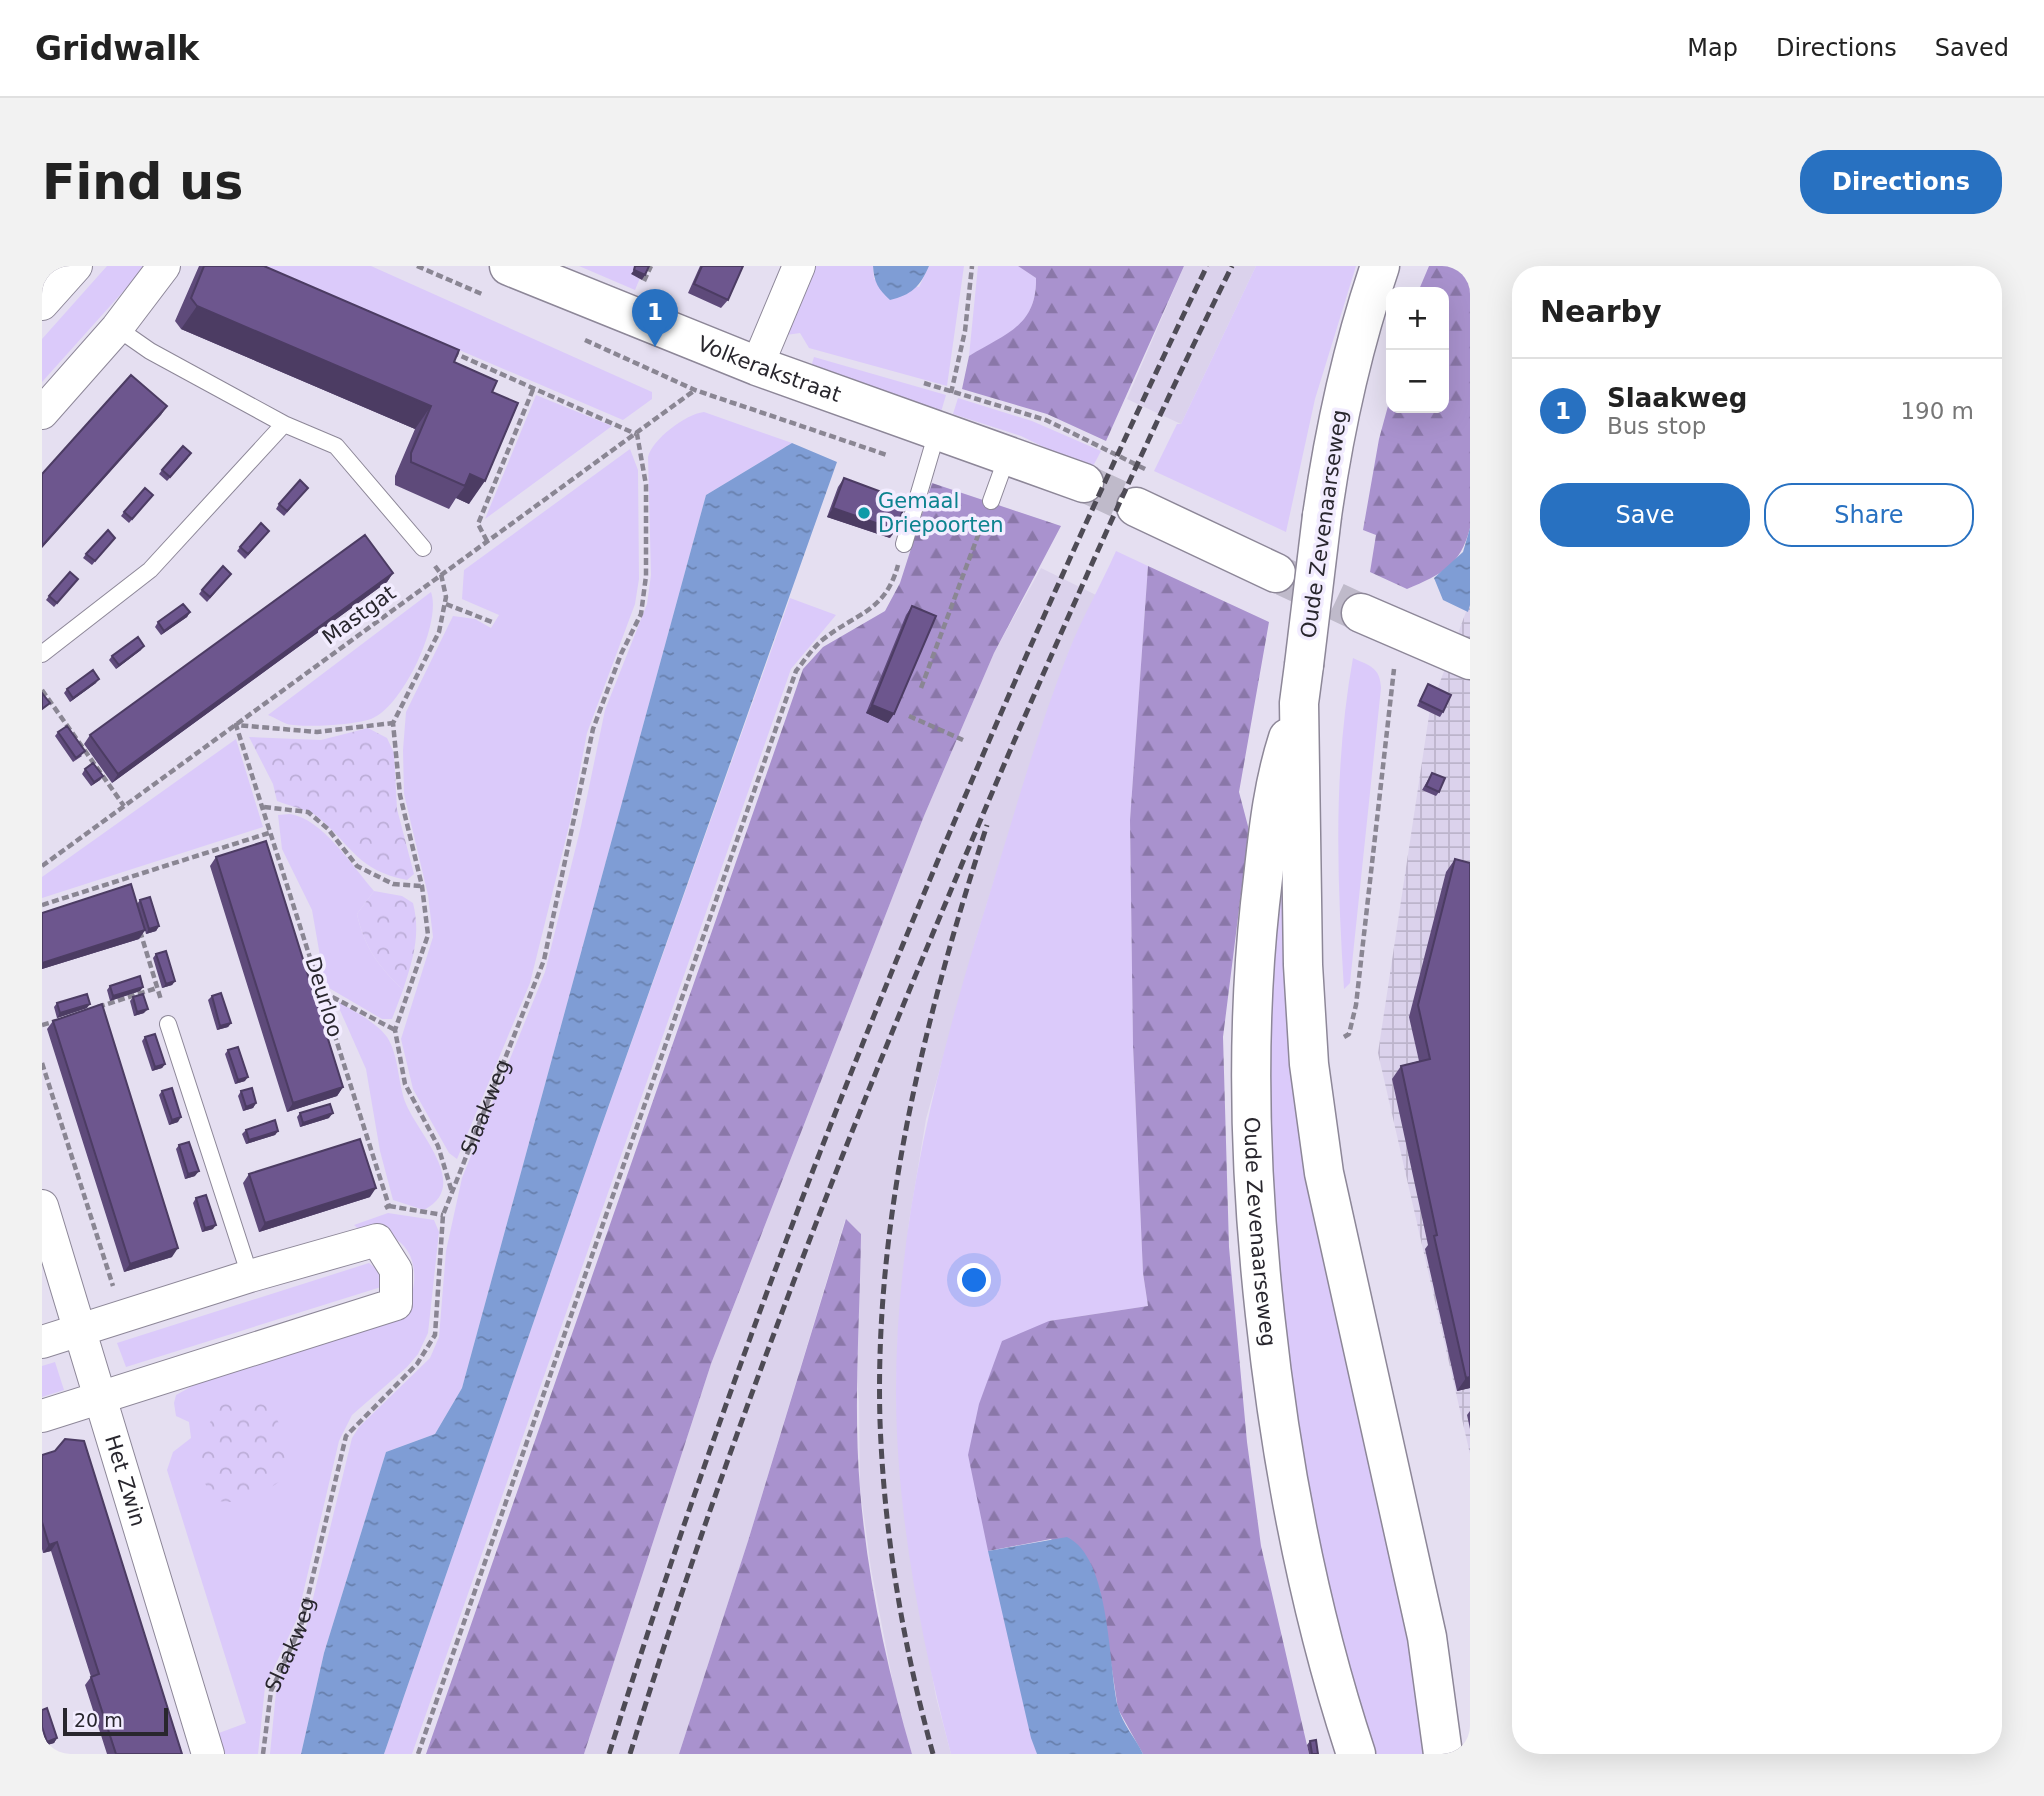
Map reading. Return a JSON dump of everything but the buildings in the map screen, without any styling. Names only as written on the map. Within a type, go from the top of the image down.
[{"type":"street","points":[[42,304],[76,266]]},
{"type":"street","points":[[42,413],[117,328],[164,266]]},
{"type":"street","name":"Volkerakstraat","points":[[509,266],[757,366],[933,448],[1020,458],[1084,483]]},
{"type":"street","points":[[757,366],[799,266]]},
{"type":"street","name":"Oude Zevenaarseweg","points":[[1380,266],[1344,392],[1332,447],[1299,703],[1303,965],[1309,1064],[1327,1186],[1427,1637],[1443,1754]]},
{"type":"street","points":[[1136,507],[1276,573]]},
{"type":"street","points":[[1362,613],[1470,660]]},
{"type":"street","name":"Oude Zevenaarseweg","points":[[1299,703],[1274,783],[1253,971],[1249,1092],[1255,1221],[1275,1413],[1313,1598],[1337,1696],[1343,1741]]},
{"type":"street","name":"Het Zwin","points":[[42,1206],[208,1754]]},
{"type":"street","points":[[42,1342],[250,1276],[377,1240],[396,1270],[396,1304],[42,1416]]},
{"type":"lane","points":[[117,328],[150,351],[284,424],[336,446],[423,548]]},
{"type":"lane","points":[[42,654],[150,570],[284,424]]},
{"type":"lane","points":[[904,544],[933,448]]},
{"type":"lane","points":[[990,502],[1020,458]]},
{"type":"lane","points":[[168,1024],[250,1276]]},
{"type":"path","points":[[933,448],[951,391],[965,331],[972,266]]},
{"type":"path","points":[[447,350],[637,434]]},
{"type":"path","points":[[487,541],[478,524],[534,387]]},
{"type":"path","name":"Volkerakstraat","points":[[695,390],[874,452],[933,448]]},
{"type":"path","name":"Mastgat","points":[[42,866],[695,390]]},
{"type":"path","name":"Slaakweg","points":[[264,1754],[271,1691],[301,1626],[346,1436],[417,1364],[435,1335],[443,1215],[544,960],[593,729],[621,654],[641,614],[646,576],[646,485],[637,434]]},
{"type":"path","points":[[921,688],[990,502]]},
{"type":"path","points":[[418,1754],[796,671],[819,643],[879,604],[894,580],[904,544]]},
{"type":"path","points":[[441,574],[446,604],[439,632],[393,723],[400,794],[422,886],[428,936],[395,1030],[405,1084],[438,1146],[452,1192]]},
{"type":"path","points":[[446,604],[492,622]]},
{"type":"path","points":[[1337,1031],[1338,1042],[1349,1034],[1356,1005],[1394,669]]},
{"type":"path","points":[[42,690],[124,806]]},
{"type":"path","points":[[909,716],[963,740]]},
{"type":"path","points":[[236,725],[317,732],[393,723]]},
{"type":"path","name":"Deurloo","points":[[236,725],[389,1206]]},
{"type":"path","points":[[264,807],[308,812],[328,829],[357,866],[393,884],[422,886]]},
{"type":"path","points":[[42,905],[272,832]]},
{"type":"path","points":[[124,879],[128,891]]},
{"type":"path","points":[[139,928],[168,1024]]},
{"type":"path","points":[[93,1009],[157,988]]},
{"type":"path","points":[[323,992],[395,1030]]},
{"type":"path","points":[[42,1025],[68,1017]]},
{"type":"path","points":[[42,1063],[123,1316]]},
{"type":"path","points":[[379,1210],[389,1206],[443,1215]]},
{"type":"shaded area","points":[[1184,266],[1256,266],[1181,424],[1127,399]]},
{"type":"shaded area","points":[[1041,568],[1096,595],[1069,651],[1034,752],[976,939],[926,1119],[909,1222],[898,1333],[896,1399],[911,1561],[936,1697],[951,1754],[912,1754],[897,1704],[871,1569],[860,1488],[859,1402],[845,1220],[748,1541],[679,1754],[584,1754],[711,1364],[924,816],[994,653]]},
{"type":"shaded area","points":[[1470,601],[1470,1454],[1378,1053],[1430,709]]},
{"type":"green space","points":[[107,266],[146,266],[42,382],[42,339]]},
{"type":"green space","points":[[263,266],[371,266],[652,392],[652,399],[623,420]]},
{"type":"green space","points":[[579,266],[645,266],[635,290]]},
{"type":"green space","points":[[816,266],[873,266],[874,279],[919,287],[929,266],[964,266],[947,386],[809,348],[800,333],[786,335]]},
{"type":"green space","points":[[978,266],[1018,266],[1036,278],[1035,294],[1025,318],[1017,327],[969,356]]},
{"type":"green space","points":[[1018,266],[1184,266],[1106,441],[1047,414],[962,389],[969,356],[1016,327],[1031,307],[1036,278]]},
{"type":"green space","points":[[1256,266],[1356,266],[1315,399],[1286,532],[1154,471],[1177,424],[1181,424]]},
{"type":"green space","points":[[1429,266],[1470,266],[1470,528],[1461,551],[1448,567],[1407,589],[1370,572],[1376,535],[1363,530],[1386,413],[1449,413],[1449,287],[1420,287]]},
{"type":"green space","points":[[814,357],[946,395],[941,412],[810,370]]},
{"type":"green space","points":[[536,395],[612,426],[485,519]]},
{"type":"green space","points":[[958,398],[1032,421],[1101,451],[1091,470],[1021,436],[953,414]]},
{"type":"green space","points":[[704,412],[792,443],[706,495],[462,1388],[435,1434],[386,1452],[324,1653],[301,1754],[270,1754],[276,1692],[282,1673],[306,1627],[352,1438],[359,1427],[430,1358],[439,1337],[446,1251],[462,1178],[545,972],[581,826],[605,710],[647,604],[651,575],[648,457],[656,443],[670,429],[688,417]]},
{"type":"green space","points":[[630,449],[638,470],[639,579],[635,604],[587,733],[570,822],[530,983],[457,1159],[449,1153],[413,1089],[401,1039],[433,937],[428,895],[404,794],[406,712],[453,616],[475,619],[491,628],[499,615],[462,599],[464,570]]},
{"type":"green space","points":[[932,483],[1061,526],[994,653],[924,816],[711,1364],[584,1754],[426,1754],[803,669],[823,647],[885,611],[900,583]]},
{"type":"green space","points":[[1116,551],[1148,566],[1130,820],[1133,1045],[1143,1273],[1148,1306],[1049,1321],[968,1455],[1037,1754],[951,1754],[921,1622],[901,1487],[896,1397],[903,1269],[923,1143],[970,957],[1046,713],[1079,627]]},
{"type":"green space","points":[[1148,566],[1269,622],[1239,792],[1249,830],[1223,1037],[1229,1247],[1247,1442],[1261,1546],[1309,1754],[1143,1754],[1118,1709],[1100,1591],[1051,1539],[988,1551],[968,1455],[979,1404],[1002,1341],[1049,1321],[1148,1306],[1143,1273],[1133,1045],[1130,820]]},
{"type":"green space","points":[[431,592],[431,623],[425,642],[407,681],[385,710],[366,720],[318,726],[287,724],[268,715]]},
{"type":"green space","points":[[790,598],[836,615],[791,669],[412,1754],[384,1754],[598,1136]]},
{"type":"green space","points":[[1353,658],[1376,671],[1381,688],[1350,983],[1344,989],[1338,823],[1342,741]]},
{"type":"green space","points":[[368,728],[387,738],[394,753],[397,809],[414,874],[407,880],[390,876],[366,864],[314,814],[277,801],[273,784],[249,737],[321,740]]},
{"type":"green space","points":[[236,739],[263,827],[42,898],[42,877]]},
{"type":"green space","points":[[1283,789],[1414,1627],[1430,1754],[1368,1754],[1280,1378],[1261,1095]]},
{"type":"green space","points":[[290,814],[302,818],[325,834],[374,891],[357,914],[364,937],[374,956],[403,990],[392,1019],[382,1019],[329,988],[324,979],[312,910],[282,849],[278,815]]},
{"type":"green space","points":[[374,891],[402,896],[413,903],[416,936],[403,990],[374,956],[360,926],[357,914]]},
{"type":"green space","points":[[339,1002],[377,1027],[391,1044],[406,1104],[438,1160],[442,1174],[443,1188],[437,1200],[424,1210],[393,1200],[380,1151],[366,1069],[339,1008]]},
{"type":"green space","points":[[388,1213],[434,1220],[439,1232],[428,1333],[418,1354],[407,1367],[352,1415],[339,1441],[297,1619],[265,1687],[258,1754],[225,1754],[219,1733],[246,1723],[167,1470],[173,1452],[191,1438],[189,1422],[176,1416],[176,1395],[198,1383],[408,1304],[414,1276],[406,1248],[390,1236],[367,1232],[354,1225]]},
{"type":"green space","points":[[846,1219],[861,1234],[857,1426],[863,1522],[879,1623],[912,1754],[679,1754],[748,1541]]},
{"type":"green space","points":[[369,1263],[378,1270],[381,1287],[126,1367],[117,1343]]},
{"type":"green space","points":[[55,1362],[64,1390],[42,1397],[42,1366]]},
{"type":"green space","points":[[264,1398],[288,1438],[282,1480],[247,1503],[215,1501],[198,1471],[202,1436],[222,1402]]},
{"type":"water","points":[[873,266],[929,266],[914,289],[904,296],[890,300],[877,285]]},
{"type":"water","points":[[792,443],[837,462],[598,1136],[384,1754],[301,1754],[324,1653],[386,1452],[435,1434],[462,1388],[706,495]]},
{"type":"water","points":[[1470,528],[1468,612],[1443,600],[1434,578],[1463,552]]},
{"type":"water","points":[[1067,1537],[1081,1549],[1092,1567],[1100,1589],[1118,1707],[1143,1754],[1037,1754],[1031,1738],[988,1551]]},
{"type":"tunnel","points":[[1084,483],[1136,507]]},
{"type":"tunnel","points":[[1284,577],[1361,613]]},
{"type":"railway","points":[[609,1754],[671,1563],[737,1374],[881,999],[1038,630],[1207,266]]},
{"type":"railway","points":[[630,1754],[700,1541],[775,1330],[898,1017],[1081,588],[1232,266]]},
{"type":"railway","points":[[933,1754],[904,1631],[891,1547],[882,1463],[880,1345],[885,1269],[908,1119],[943,971],[987,825]]},
{"type":"place","name":"Slaakweg","points":[[655,347]]},
{"type":"place","name":"Gemaal Driepoorten","points":[[864,513]]}]
